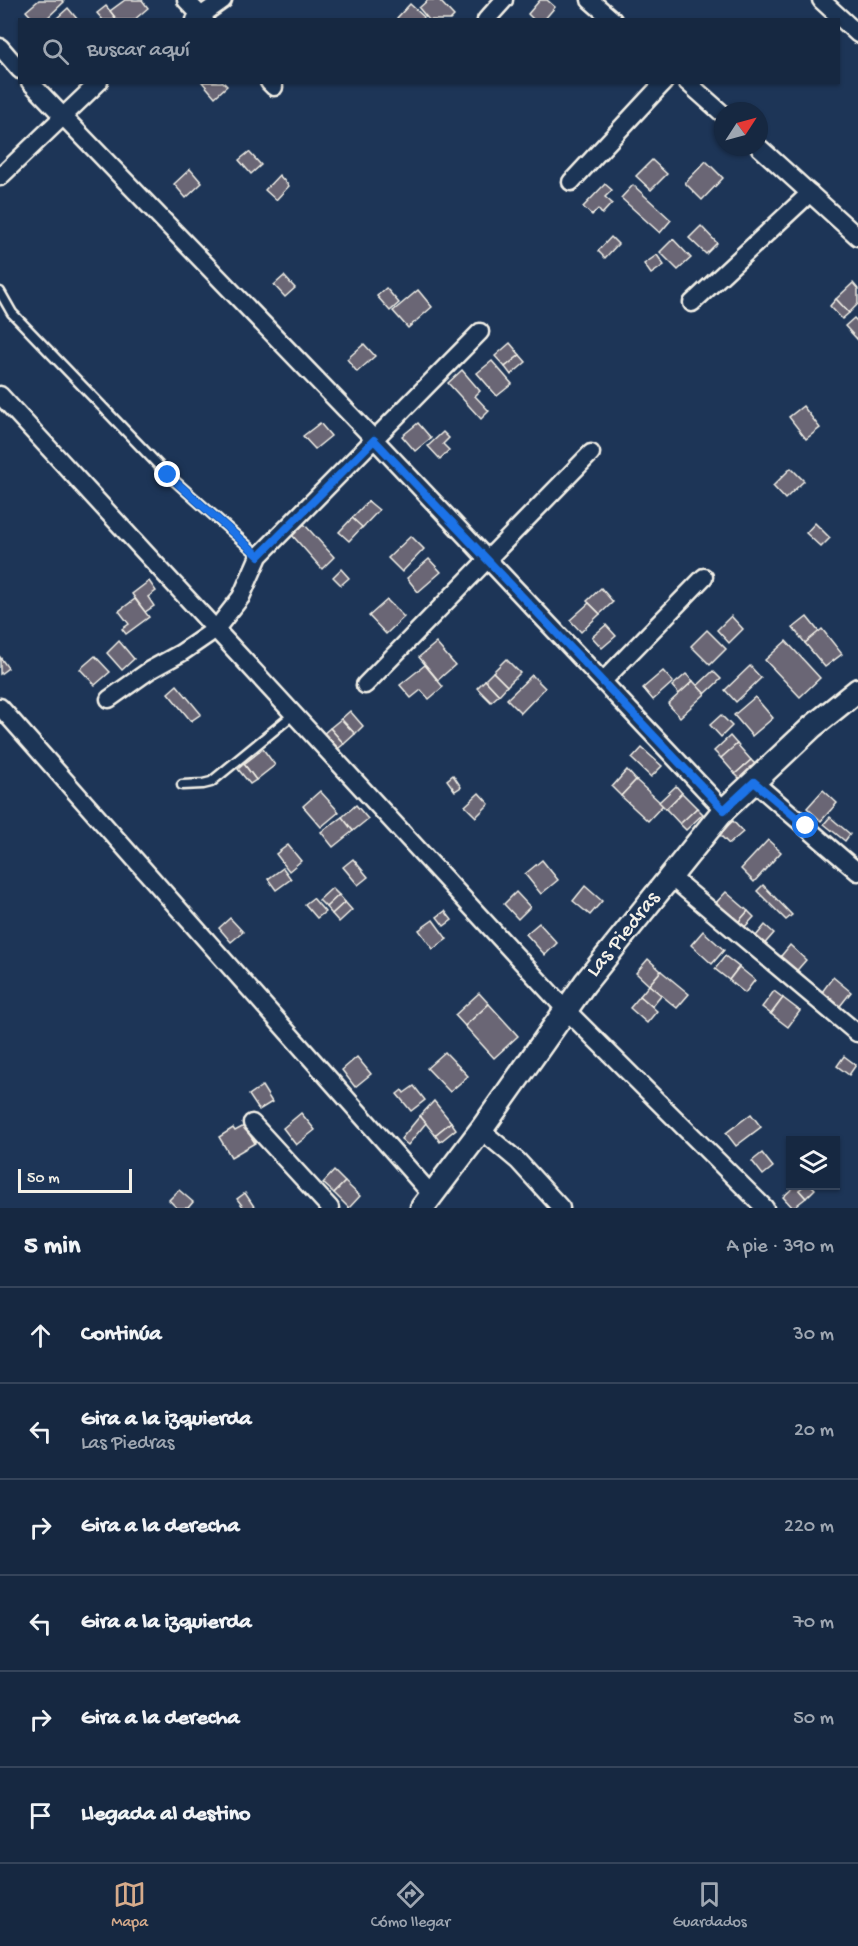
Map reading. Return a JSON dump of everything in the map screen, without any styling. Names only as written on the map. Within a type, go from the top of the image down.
[{"type":"street","points":[[186,0],[200,18],[223,0]]},
{"type":"street","points":[[488,18],[504,0]]},
{"type":"street","points":[[590,0],[611,18]]},
{"type":"street","points":[[821,0],[858,34]]},
{"type":"street","points":[[0,47],[18,68]]},
{"type":"street","points":[[32,84],[374,440],[724,810]]},
{"type":"street","points":[[0,177],[97,84]]},
{"type":"street","points":[[571,182],[662,84]]},
{"type":"street","points":[[689,84],[714,106]]},
{"type":"street","points":[[768,155],[858,237]]},
{"type":"street","points":[[692,303],[810,193]]},
{"type":"street","points":[[109,699],[150,670],[216,630],[241,597],[259,556],[480,332]]},
{"type":"street","points":[[0,395],[566,1010],[765,1208]]},
{"type":"street","points":[[365,685],[591,453]]},
{"type":"street","points":[[603,681],[704,577]]},
{"type":"street","name":"Las Piedras","points":[[427,1201],[481,1130],[592,974],[724,810],[812,728],[858,690]]},
{"type":"street","points":[[0,707],[427,1201]]},
{"type":"street","points":[[754,782],[858,872]]},
{"type":"street","points":[[671,877],[858,1033]]},
{"type":"street","points":[[252,1123],[330,1208]]},
{"type":"street","points":[[481,1130],[518,1161],[561,1208]]},
{"type":"lane","points":[[0,292],[12,313],[168,475],[259,556]]},
{"type":"lane","points":[[182,785],[211,782],[294,714]]},
{"type":"building","points":[[39,0],[62,0],[64,2],[47,18],[32,18],[26,11]]},
{"type":"building","points":[[125,0],[142,0],[148,8],[136,18],[115,18],[110,11]]},
{"type":"building","points":[[428,0],[439,0],[454,16],[452,18],[427,18],[419,8]]},
{"type":"building","points":[[540,0],[547,0],[555,7],[546,18],[532,18],[528,14]]},
{"type":"building","points":[[410,4],[424,17],[423,18],[397,18]]},
{"type":"building","points":[[106,6],[115,18],[101,18],[97,13]]},
{"type":"building","points":[[68,8],[76,18],[57,18]]},
{"type":"building","points":[[204,84],[225,84],[227,86],[215,97]]},
{"type":"building","points":[[249,152],[261,165],[251,174],[239,160]]},
{"type":"building","points":[[652,160],[667,174],[651,190],[636,176]]},
{"type":"building","points":[[706,161],[723,178],[702,200],[685,183]]},
{"type":"building","points":[[190,169],[202,183],[186,198],[174,184]]},
{"type":"building","points":[[279,175],[289,186],[276,200],[265,190]]},
{"type":"building","points":[[605,184],[612,190],[605,197],[612,203],[602,214],[598,209],[592,215],[583,207]]},
{"type":"building","points":[[633,185],[671,220],[660,233],[621,198]]},
{"type":"building","points":[[701,226],[717,243],[706,254],[689,238]]},
{"type":"building","points":[[611,237],[618,244],[605,258],[598,251]]},
{"type":"building","points":[[673,239],[691,258],[678,270],[660,252]]},
{"type":"building","points":[[657,255],[664,265],[651,274],[644,264]]},
{"type":"building","points":[[284,276],[295,288],[285,297],[274,285]]},
{"type":"building","points":[[853,283],[858,289],[858,304],[849,313],[836,299]]},
{"type":"building","points":[[386,288],[399,303],[390,311],[377,296]]},
{"type":"building","points":[[418,290],[432,307],[408,328],[393,311]]},
{"type":"building","points":[[836,299],[849,313],[842,319],[830,306]]},
{"type":"building","points":[[854,318],[858,322],[858,340],[845,326]]},
{"type":"building","points":[[510,343],[520,355],[505,367],[495,356]]},
{"type":"building","points":[[364,344],[375,356],[357,372],[347,359]]},
{"type":"building","points":[[520,355],[526,362],[511,375],[505,367]]},
{"type":"building","points":[[492,361],[512,384],[497,396],[477,373]]},
{"type":"building","points":[[462,370],[480,391],[475,396],[489,411],[481,419],[448,383]]},
{"type":"building","points":[[803,406],[820,428],[806,439],[789,417]]},
{"type":"building","points":[[320,423],[331,436],[315,449],[303,436]]},
{"type":"building","points":[[418,423],[431,438],[415,451],[402,436]]},
{"type":"building","points":[[443,432],[449,438],[443,444],[449,450],[440,459],[428,446]]},
{"type":"building","points":[[791,468],[804,481],[785,499],[773,486]]},
{"type":"building","points":[[368,501],[379,510],[362,528],[352,518]]},
{"type":"building","points":[[352,518],[362,527],[349,541],[339,532]]},
{"type":"building","points":[[815,523],[830,538],[821,547],[806,533]]},
{"type":"building","points":[[304,524],[334,557],[322,569],[292,535]]},
{"type":"building","points":[[411,536],[424,549],[402,572],[388,558]]},
{"type":"building","points":[[429,559],[441,572],[418,592],[407,578]]},
{"type":"building","points":[[341,569],[349,578],[341,585],[333,577]]},
{"type":"building","points":[[149,581],[156,591],[148,597],[154,606],[145,612],[132,594]]},
{"type":"building","points":[[601,588],[613,602],[600,614],[587,601]]},
{"type":"building","points":[[135,599],[149,617],[126,634],[122,629],[129,624],[119,611]]},
{"type":"building","points":[[387,600],[404,617],[386,634],[369,616]]},
{"type":"building","points":[[589,603],[600,614],[581,632],[570,620]]},
{"type":"building","points":[[731,616],[743,629],[729,643],[717,630]]},
{"type":"building","points":[[807,617],[819,632],[805,643],[793,628]]},
{"type":"building","points":[[606,625],[616,636],[602,648],[592,637]]},
{"type":"building","points":[[822,629],[842,654],[825,667],[805,643]]},
{"type":"building","points":[[707,630],[726,649],[710,665],[691,646]]},
{"type":"building","points":[[119,641],[134,659],[122,670],[107,653]]},
{"type":"building","points":[[786,641],[820,678],[800,697],[765,660]]},
{"type":"building","points":[[436,643],[455,665],[438,680],[419,657]]},
{"type":"building","points":[[95,656],[110,672],[95,685],[80,669]]},
{"type":"building","points":[[0,657],[8,668],[0,674]]},
{"type":"building","points":[[506,659],[520,673],[507,686],[493,672]]},
{"type":"building","points":[[425,665],[443,687],[429,699],[421,690],[411,698],[400,685]]},
{"type":"building","points":[[750,666],[761,678],[736,702],[725,690]]},
{"type":"building","points":[[663,671],[673,682],[653,700],[643,688]]},
{"type":"building","points":[[713,671],[721,679],[705,694],[697,686]]},
{"type":"building","points":[[493,672],[507,686],[499,695],[485,680]]},
{"type":"building","points":[[686,674],[693,681],[679,694],[672,686]]},
{"type":"building","points":[[532,675],[545,688],[521,713],[507,699]]},
{"type":"building","points":[[485,680],[499,695],[491,702],[477,688]]},
{"type":"building","points":[[693,681],[705,694],[680,717],[668,704]]},
{"type":"building","points":[[177,685],[201,714],[191,721],[168,693]]},
{"type":"building","points":[[755,697],[773,718],[752,736],[734,715]]},
{"type":"building","points":[[350,711],[363,726],[355,734],[341,719]]},
{"type":"building","points":[[721,715],[732,726],[721,737],[710,725]]},
{"type":"building","points":[[341,719],[355,734],[344,744],[330,728]]},
{"type":"building","points":[[330,728],[344,744],[335,751],[322,735]]},
{"type":"building","points":[[730,736],[737,744],[721,758],[714,751]]},
{"type":"building","points":[[737,744],[751,760],[735,774],[721,758]]},
{"type":"building","points":[[642,748],[662,766],[651,777],[632,759]]},
{"type":"building","points":[[263,749],[275,765],[256,780],[244,764]]},
{"type":"building","points":[[751,760],[755,764],[740,779],[735,774]]},
{"type":"building","points":[[244,764],[256,780],[250,784],[238,769]]},
{"type":"building","points":[[627,770],[636,780],[621,796],[612,787]]},
{"type":"building","points":[[453,775],[461,787],[455,791],[447,780]]},
{"type":"building","points":[[636,780],[663,805],[648,821],[621,796]]},
{"type":"building","points":[[676,786],[682,793],[666,809],[659,802]]},
{"type":"building","points":[[823,790],[837,803],[821,821],[807,808]]},
{"type":"building","points":[[320,791],[339,812],[321,827],[303,806]]},
{"type":"building","points":[[479,793],[489,804],[476,817],[465,806]]},
{"type":"building","points":[[682,793],[697,808],[680,824],[666,809]]},
{"type":"building","points":[[356,805],[368,819],[353,831],[342,817]]},
{"type":"building","points":[[697,808],[703,814],[686,830],[680,824]]},
{"type":"building","points":[[342,817],[353,831],[333,847],[321,832]]},
{"type":"building","points":[[830,817],[850,834],[845,841],[824,824]]},
{"type":"building","points":[[733,821],[743,832],[729,844],[719,834]]},
{"type":"building","points":[[768,840],[781,852],[754,882],[741,869]]},
{"type":"building","points":[[288,845],[301,861],[289,871],[276,854]]},
{"type":"building","points":[[353,859],[368,877],[358,885],[343,867]]},
{"type":"building","points":[[542,860],[558,880],[541,894],[525,874]]},
{"type":"building","points":[[283,868],[291,879],[276,890],[268,879]]},
{"type":"building","points":[[763,885],[792,915],[786,920],[757,891]]},
{"type":"building","points":[[585,886],[602,901],[590,915],[573,901]]},
{"type":"building","points":[[332,888],[339,895],[326,907],[319,900]]},
{"type":"building","points":[[516,892],[530,907],[518,919],[504,904]]},
{"type":"building","points":[[726,892],[748,911],[735,926],[713,906]]},
{"type":"building","points":[[339,895],[345,902],[332,914],[326,907]]},
{"type":"building","points":[[313,898],[325,912],[317,918],[305,904]]},
{"type":"building","points":[[345,902],[352,910],[339,922],[332,914]]},
{"type":"building","points":[[445,911],[452,920],[444,926],[437,917]]},
{"type":"building","points":[[748,911],[754,917],[741,931],[735,926]]},
{"type":"building","points":[[230,918],[243,932],[231,942],[219,928]]},
{"type":"building","points":[[433,920],[447,939],[433,949],[419,930]]},
{"type":"building","points":[[539,923],[557,943],[545,955],[526,934]]},
{"type":"building","points":[[765,925],[774,933],[761,948],[752,941]]},
{"type":"building","points":[[703,931],[724,950],[712,964],[691,945]]},
{"type":"building","points":[[790,945],[806,960],[793,975],[777,961]]},
{"type":"building","points":[[725,956],[739,967],[729,980],[715,969]]},
{"type":"building","points":[[648,959],[661,971],[649,985],[636,973]]},
{"type":"building","points":[[739,967],[755,980],[745,993],[729,980]]},
{"type":"building","points":[[661,971],[689,994],[677,1008],[649,985]]},
{"type":"building","points":[[833,977],[851,992],[837,1010],[819,996]]},
{"type":"building","points":[[649,985],[661,995],[652,1006],[640,996]]},
{"type":"building","points":[[774,991],[783,998],[771,1014],[762,1007]]},
{"type":"building","points":[[479,993],[489,1004],[465,1026],[455,1015]]},
{"type":"building","points":[[640,996],[657,1011],[647,1023],[630,1008]]},
{"type":"building","points":[[783,998],[800,1011],[788,1027],[771,1014]]},
{"type":"building","points":[[489,1004],[518,1036],[494,1058],[465,1026]]},
{"type":"building","points":[[445,1052],[468,1076],[450,1092],[427,1068]]},
{"type":"building","points":[[844,1056],[856,1065],[849,1075],[837,1066]]},
{"type":"building","points":[[357,1057],[371,1074],[355,1087],[342,1070]]},
{"type":"building","points":[[262,1086],[272,1102],[259,1110],[249,1095]]},
{"type":"building","points":[[414,1086],[425,1100],[411,1111],[397,1094],[402,1090],[404,1093]]},
{"type":"building","points":[[434,1101],[451,1122],[435,1135],[420,1116]]},
{"type":"building","points":[[301,1113],[315,1130],[296,1145],[283,1128]]},
{"type":"building","points":[[751,1114],[761,1127],[736,1146],[726,1133]]},
{"type":"building","points":[[420,1116],[426,1123],[408,1145],[401,1139]]},
{"type":"building","points":[[451,1122],[456,1129],[440,1142],[435,1135]]},
{"type":"building","points":[[244,1126],[255,1143],[231,1157],[219,1137],[233,1128],[235,1131]]},
{"type":"building","points":[[762,1153],[773,1167],[763,1175],[752,1161]]},
{"type":"building","points":[[334,1171],[345,1182],[334,1193],[323,1183]]},
{"type":"building","points":[[345,1182],[360,1196],[349,1208],[334,1193]]},
{"type":"building","points":[[179,1190],[193,1202],[188,1208],[177,1208],[169,1200]]},
{"type":"building","points":[[791,1190],[799,1190],[806,1198],[793,1208],[783,1197]]},
{"type":"building","points":[[799,1190],[814,1190],[806,1198]]},
{"type":"building","points":[[245,1193],[255,1208],[244,1208],[237,1199]]},
{"type":"route","points":[[168,475],[259,556],[374,440],[724,810],[754,782],[806,826]]}]
